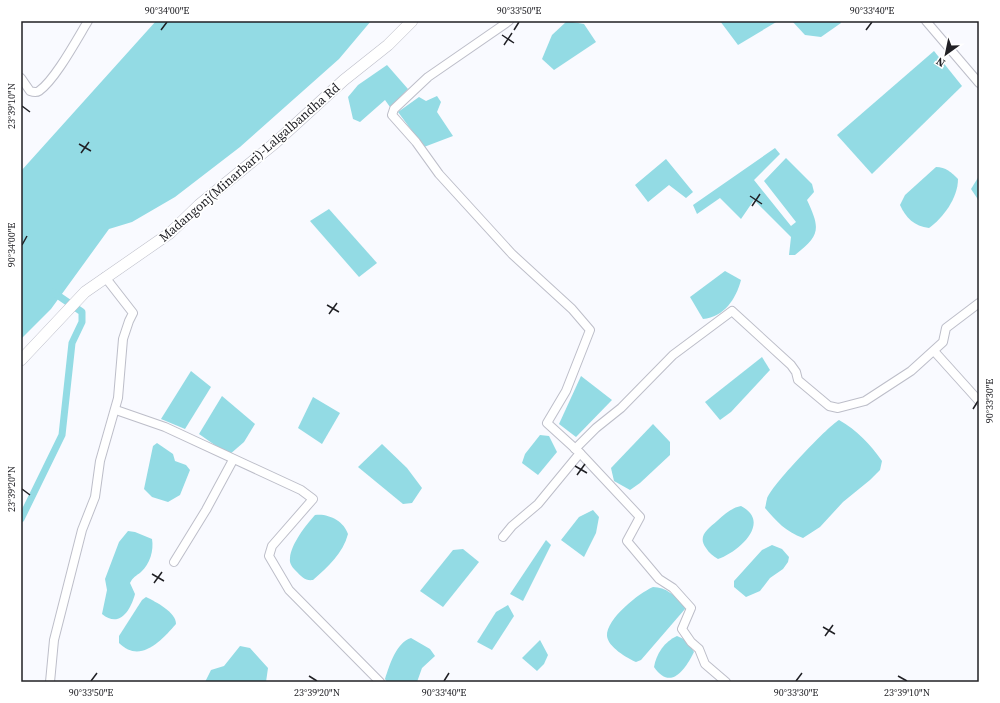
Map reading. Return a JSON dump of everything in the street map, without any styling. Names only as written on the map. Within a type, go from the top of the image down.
[{"type":"main road","name":"Madangonj(Minarbari)-Lalgalbandha Rd","points":[[21,360],[85,292],[170,233],[221,187],[275,143],[344,80],[388,45],[412,21]]},
{"type":"street","points":[[21,78],[30,91],[34,93],[38,91],[55,73],[88,21]]},
{"type":"street","points":[[508,21],[428,77],[394,109],[392,115],[416,142],[439,174],[512,254],[572,309],[590,330],[566,391],[547,423],[577,451],[640,517],[627,541],[659,579],[673,588],[691,608],[682,629],[691,642],[699,649],[705,664],[726,682]]},
{"type":"street","points":[[926,21],[979,83]]},
{"type":"street","points":[[50,682],[54,640],[82,530],[95,498],[100,461],[116,410],[123,339],[128,321],[133,313],[105,277]]},
{"type":"street","points":[[503,537],[512,526],[538,504],[596,428],[621,408],[673,355],[732,311],[790,365],[796,372],[798,380],[829,406],[838,408],[865,401],[911,371],[943,342],[946,328],[979,304]]},
{"type":"street","points":[[934,351],[979,401]]},
{"type":"street","points":[[116,410],[165,427],[233,460],[301,490],[313,499],[272,546],[269,556],[289,590],[380,682]]},
{"type":"street","points":[[174,562],[206,510],[233,460]]},
{"type":"water","points":[[156,21],[371,21],[339,59],[240,147],[175,197],[132,222],[109,229],[51,309],[21,339],[21,171]]},
{"type":"water","points":[[567,21],[584,24],[596,42],[554,70],[542,59],[552,35]]},
{"type":"water","points":[[720,21],[778,21],[738,45]]},
{"type":"water","points":[[792,21],[840,21],[841,23],[821,37],[805,35]]},
{"type":"water","points":[[934,51],[962,86],[872,174],[837,135]]},
{"type":"water","points":[[387,65],[408,89],[390,107],[385,100],[360,122],[353,119],[348,97],[358,85]]},
{"type":"water","points":[[437,96],[441,102],[437,112],[453,136],[424,147],[398,112],[419,97],[426,101]]},
{"type":"water","points":[[775,148],[780,154],[754,180],[791,226],[796,222],[764,181],[786,158],[812,184],[814,192],[807,200],[816,224],[816,230],[810,242],[795,255],[789,255],[791,237],[754,200],[741,219],[720,198],[697,214],[693,205]]},
{"type":"water","points":[[666,159],[693,192],[686,198],[669,185],[648,202],[635,185]]},
{"type":"water","points":[[936,167],[948,170],[958,179],[953,200],[949,207],[929,228],[911,221],[900,205],[905,195]]},
{"type":"water","points":[[979,176],[979,201],[971,189]]},
{"type":"water","points":[[329,209],[377,263],[359,277],[310,221]]},
{"type":"water","points":[[725,271],[741,280],[736,294],[723,311],[710,318],[703,319],[690,297]]},
{"type":"water","points":[[762,357],[770,370],[731,412],[720,420],[705,402]]},
{"type":"water","points":[[191,371],[211,387],[185,429],[161,419]]},
{"type":"water","points":[[581,376],[612,400],[576,437],[559,424]]},
{"type":"water","points":[[222,396],[255,424],[244,442],[229,455],[199,434]]},
{"type":"water","points":[[313,397],[340,413],[322,444],[298,428]]},
{"type":"water","points":[[839,420],[863,438],[873,449],[882,461],[880,470],[843,502],[820,527],[803,538],[797,536],[782,526],[765,508],[767,499],[770,492],[800,458]]},
{"type":"water","points":[[653,424],[670,442],[670,455],[640,483],[630,490],[614,481],[611,468]]},
{"type":"water","points":[[540,435],[549,436],[557,452],[538,475],[522,463],[525,454]]},
{"type":"water","points":[[157,443],[173,454],[175,461],[186,465],[190,470],[180,495],[168,502],[152,497],[144,489],[153,446]]},
{"type":"water","points":[[382,444],[407,468],[422,488],[412,503],[403,504],[358,467]]},
{"type":"water","points":[[741,506],[750,513],[753,520],[753,528],[743,543],[735,550],[718,559],[706,548],[703,536],[707,530],[725,514],[734,508]]},
{"type":"water","points":[[593,510],[599,517],[596,533],[584,557],[561,540],[579,517]]},
{"type":"water","points":[[315,515],[325,515],[335,519],[343,525],[348,534],[343,547],[334,559],[313,580],[308,580],[300,576],[294,569],[290,558],[296,541],[303,529]]},
{"type":"water","points":[[128,531],[135,532],[152,539],[152,552],[147,565],[133,578],[130,583],[135,594],[128,611],[119,618],[108,618],[102,614],[107,590],[105,579],[119,542]]},
{"type":"water","points":[[546,540],[551,545],[523,601],[510,594]]},
{"type":"water","points":[[772,545],[782,549],[789,557],[788,562],[783,569],[770,578],[760,591],[746,597],[734,587],[734,581],[762,550]]},
{"type":"water","points":[[463,549],[479,562],[443,607],[420,591],[453,550]]},
{"type":"water","points":[[653,587],[658,587],[678,598],[685,605],[685,609],[641,660],[636,662],[614,648],[608,640],[608,629],[624,607]]},
{"type":"water","points":[[146,597],[173,615],[176,624],[164,637],[150,648],[142,651],[127,649],[119,643],[119,636],[142,600]]},
{"type":"water","points":[[508,605],[514,616],[492,650],[477,642],[496,612]]},
{"type":"water","points":[[677,636],[686,640],[694,652],[687,665],[677,675],[666,677],[660,674],[654,667],[655,662],[665,645]]},
{"type":"water","points":[[411,638],[430,649],[435,656],[422,668],[417,682],[387,682],[385,679],[394,655],[401,644]]},
{"type":"water","points":[[540,640],[548,655],[544,664],[537,671],[522,658]]},
{"type":"water","points":[[240,646],[250,648],[268,668],[266,682],[205,682],[211,670],[224,666]]},
{"type":"waterway","points":[[21,519],[62,435],[72,343],[82,322],[82,312],[53,292]]}]
